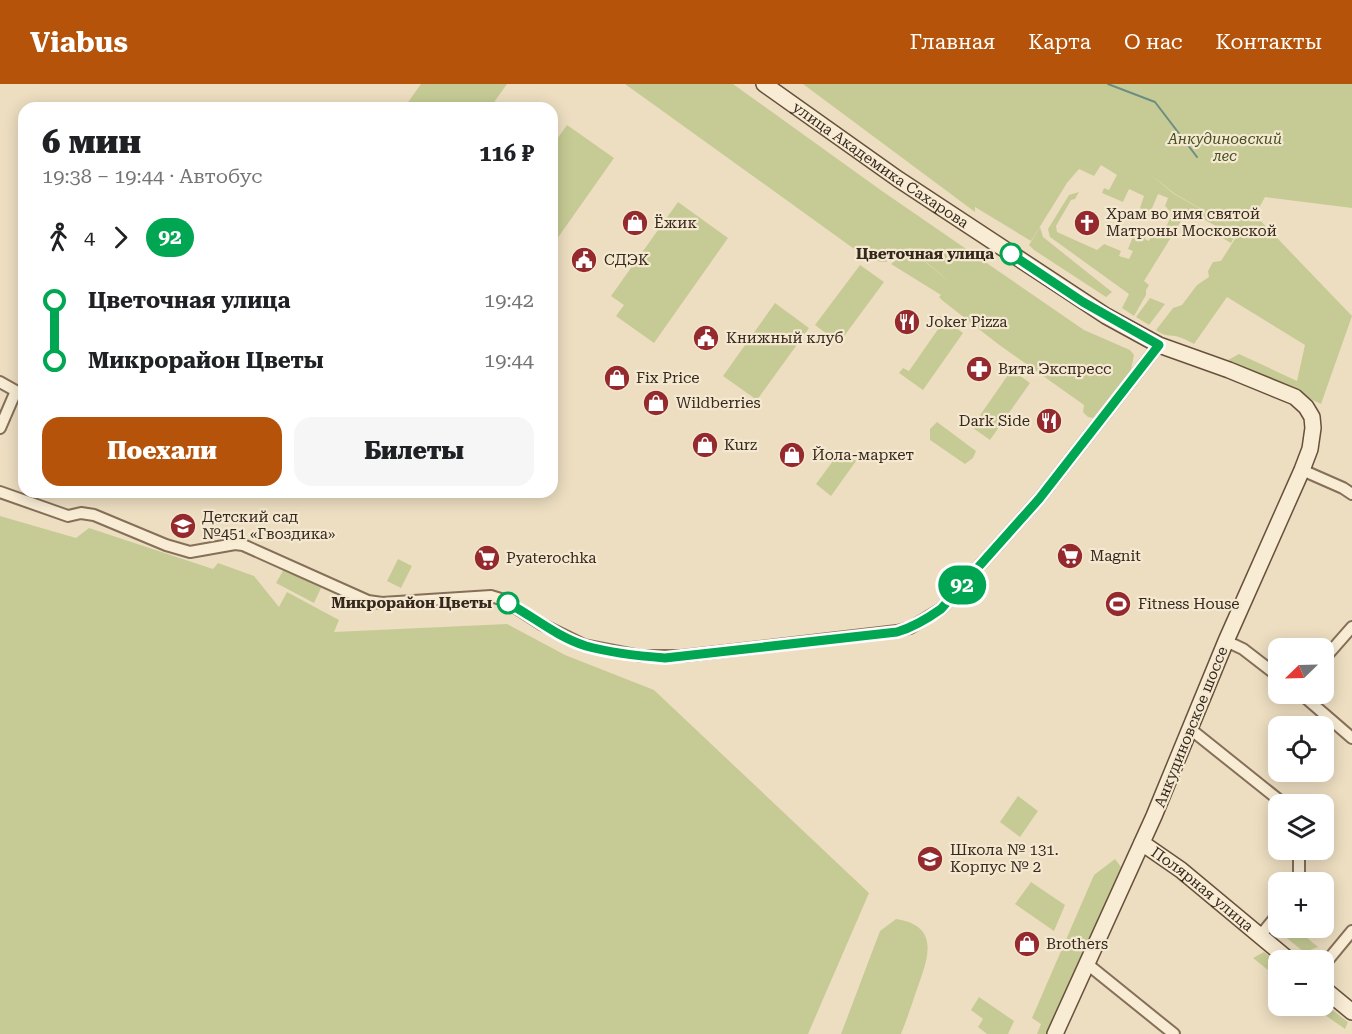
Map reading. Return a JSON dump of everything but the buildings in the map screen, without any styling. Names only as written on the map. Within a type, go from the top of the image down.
[{"type":"main road","name":"улица Академика Сахарова","points":[[764,84],[898,179],[1080,300],[1159,345],[1295,397],[1306,407],[1312,417]]},
{"type":"main road","name":"Анкудиновское шоссе","points":[[1055,1034],[1142,843],[1226,641],[1302,470],[1310,449],[1312,417]]},
{"type":"main road","name":"Полярная улица","points":[[1142,843],[1181,870],[1277,950]]},
{"type":"main road","points":[[1334,997],[1352,1012]]},
{"type":"street","points":[[0,492],[68,516],[81,513],[94,515],[166,545],[190,552],[234,544],[243,545],[368,601],[382,603],[491,596],[504,600],[541,624],[584,645],[641,656],[682,656],[897,632],[917,624],[941,609],[1039,499],[1159,345]]},
{"type":"street","points":[[0,382],[16,391],[0,428]]},
{"type":"street","points":[[1302,470],[1352,494]]},
{"type":"street","points":[[1334,647],[1352,627]]},
{"type":"street","points":[[1226,641],[1243,650],[1268,669]]},
{"type":"street","points":[[1313,704],[1352,738]]},
{"type":"street","points":[[1189,728],[1272,794]]},
{"type":"street","points":[[1260,936],[1268,926]]},
{"type":"street","points":[[1334,953],[1352,931]]},
{"type":"street","points":[[1086,963],[1174,1034]]},
{"type":"green space","points":[[421,84],[507,84],[494,102],[408,102]]},
{"type":"green space","points":[[625,84],[733,84],[882,191],[1084,330],[1130,350],[1134,355],[1131,370],[1093,418],[1088,417],[1083,412],[1084,405],[998,344],[943,301],[939,297],[941,295],[891,264],[910,249],[952,284],[910,248],[885,262],[874,260],[857,251]]},
{"type":"green space","name":"Анкудиновский лес","points":[[803,84],[1352,84],[1352,208],[1265,197],[1255,215],[1352,316],[1321,404],[1228,360],[1239,354],[1297,381],[1305,345],[1227,297],[1194,344],[1156,330],[1173,308],[1182,305],[1197,285],[1209,277],[1208,271],[1213,262],[1221,261],[1240,231],[1175,194],[1151,175],[1174,194],[1238,230],[1231,243],[1216,234],[1219,228],[1195,214],[1190,221],[1183,218],[1144,281],[1149,285],[1134,316],[1122,308],[1129,294],[1050,237],[1048,229],[1069,195],[1079,192],[1075,199],[1071,200],[1056,226],[1057,232],[1097,250],[1104,244],[1121,251],[1119,256],[1129,259],[1133,251],[1128,249],[1136,229],[1149,230],[1145,239],[1149,241],[1155,227],[1164,230],[1173,214],[1165,206],[1168,198],[1158,194],[1150,213],[1140,208],[1144,196],[1129,189],[1123,202],[1102,193],[1104,188],[1109,190],[1117,175],[1101,165],[1094,176],[1079,169],[1067,183],[1031,241],[975,207],[975,212]]},
{"type":"green space","points":[[567,125],[614,158],[558,237],[558,138]]},
{"type":"green space","points":[[678,202],[728,238],[654,343],[616,316],[624,305],[611,296]]},
{"type":"green space","points":[[1040,227],[1043,237],[1112,292],[1106,297],[1034,250],[1029,245]]},
{"type":"green space","points":[[860,265],[884,282],[839,343],[815,325]]},
{"type":"green space","points":[[1150,298],[1165,304],[1149,325],[1136,317]]},
{"type":"green space","points":[[775,303],[809,328],[757,400],[723,376]]},
{"type":"green space","points":[[940,316],[963,333],[923,390],[899,373],[903,368],[909,371],[941,325],[936,321]]},
{"type":"green space","points":[[1007,366],[1030,383],[990,440],[966,423],[971,418],[976,421],[1008,375],[1004,371]]},
{"type":"green space","points":[[937,422],[976,451],[973,458],[965,464],[930,440],[930,429]]},
{"type":"green space","points":[[841,450],[856,461],[831,496],[816,484]]},
{"type":"green space","points":[[0,516],[76,538],[89,528],[213,569],[218,563],[254,576],[279,607],[287,592],[339,620],[334,632],[507,624],[565,655],[654,690],[869,893],[808,1034],[0,1034]]},
{"type":"green space","points":[[398,559],[412,566],[401,588],[387,581]]},
{"type":"green space","points":[[284,569],[321,588],[314,603],[276,583]]},
{"type":"green space","points":[[1018,796],[1038,811],[1020,837],[1000,822]]},
{"type":"green space","points":[[1115,859],[1121,867],[1047,1034],[1037,1034],[1041,1024],[1032,1018],[1094,875]]},
{"type":"green space","points":[[1031,882],[1065,905],[1054,931],[1015,904]]},
{"type":"green space","points":[[896,919],[920,929],[928,945],[925,966],[901,1034],[841,1034],[880,931]]},
{"type":"green space","points":[[1287,938],[1307,938],[1318,947],[1302,950]]},
{"type":"green space","points":[[1264,952],[1268,955],[1268,970],[1253,958]]},
{"type":"green space","points":[[979,997],[1014,1021],[1008,1034],[987,1034],[978,1027],[983,1019],[971,1010]]},
{"type":"green space","points":[[1334,1011],[1348,1022],[1345,1029],[1326,1016],[1334,1016]]},
{"type":"waterway","points":[[1108,84],[1155,102],[1197,157]]},
{"type":"bus line","name":"92","points":[[508,603],[541,624],[584,645],[641,656],[665,658],[897,632],[910,628],[941,609],[1039,499],[1159,345],[1083,302],[1011,254]]},
{"type":"place","name":"Ёжик","points":[[635,223]]},
{"type":"place","name":"Храм во имя святой Матроны Московской","points":[[1087,223]]},
{"type":"place","name":"Цветочная улица","points":[[1011,254]]},
{"type":"place","name":"СДЭК","points":[[584,260]]},
{"type":"place","name":"Joker Pizza","points":[[907,322]]},
{"type":"place","name":"Книжный клуб","points":[[706,338]]},
{"type":"place","name":"Вита Экспресс","points":[[979,369]]},
{"type":"place","name":"Fix Price","points":[[617,378]]},
{"type":"place","name":"Wildberries","points":[[656,403]]},
{"type":"place","name":"Dark Side","points":[[1049,421]]},
{"type":"place","name":"Kurz","points":[[705,445]]},
{"type":"place","name":"Йола-маркет","points":[[792,455]]},
{"type":"place","name":"Детский сад №451 «Гвоздика»","points":[[183,526]]},
{"type":"place","name":"Magnit","points":[[1070,556]]},
{"type":"place","name":"Pyaterochka","points":[[487,558]]},
{"type":"place","name":"Микрорайон Цветы","points":[[508,603]]},
{"type":"place","name":"Fitness House","points":[[1118,604]]},
{"type":"place","name":"Школа № 131. Корпус № 2","points":[[930,859]]},
{"type":"place","name":"Brothers","points":[[1027,944]]}]
